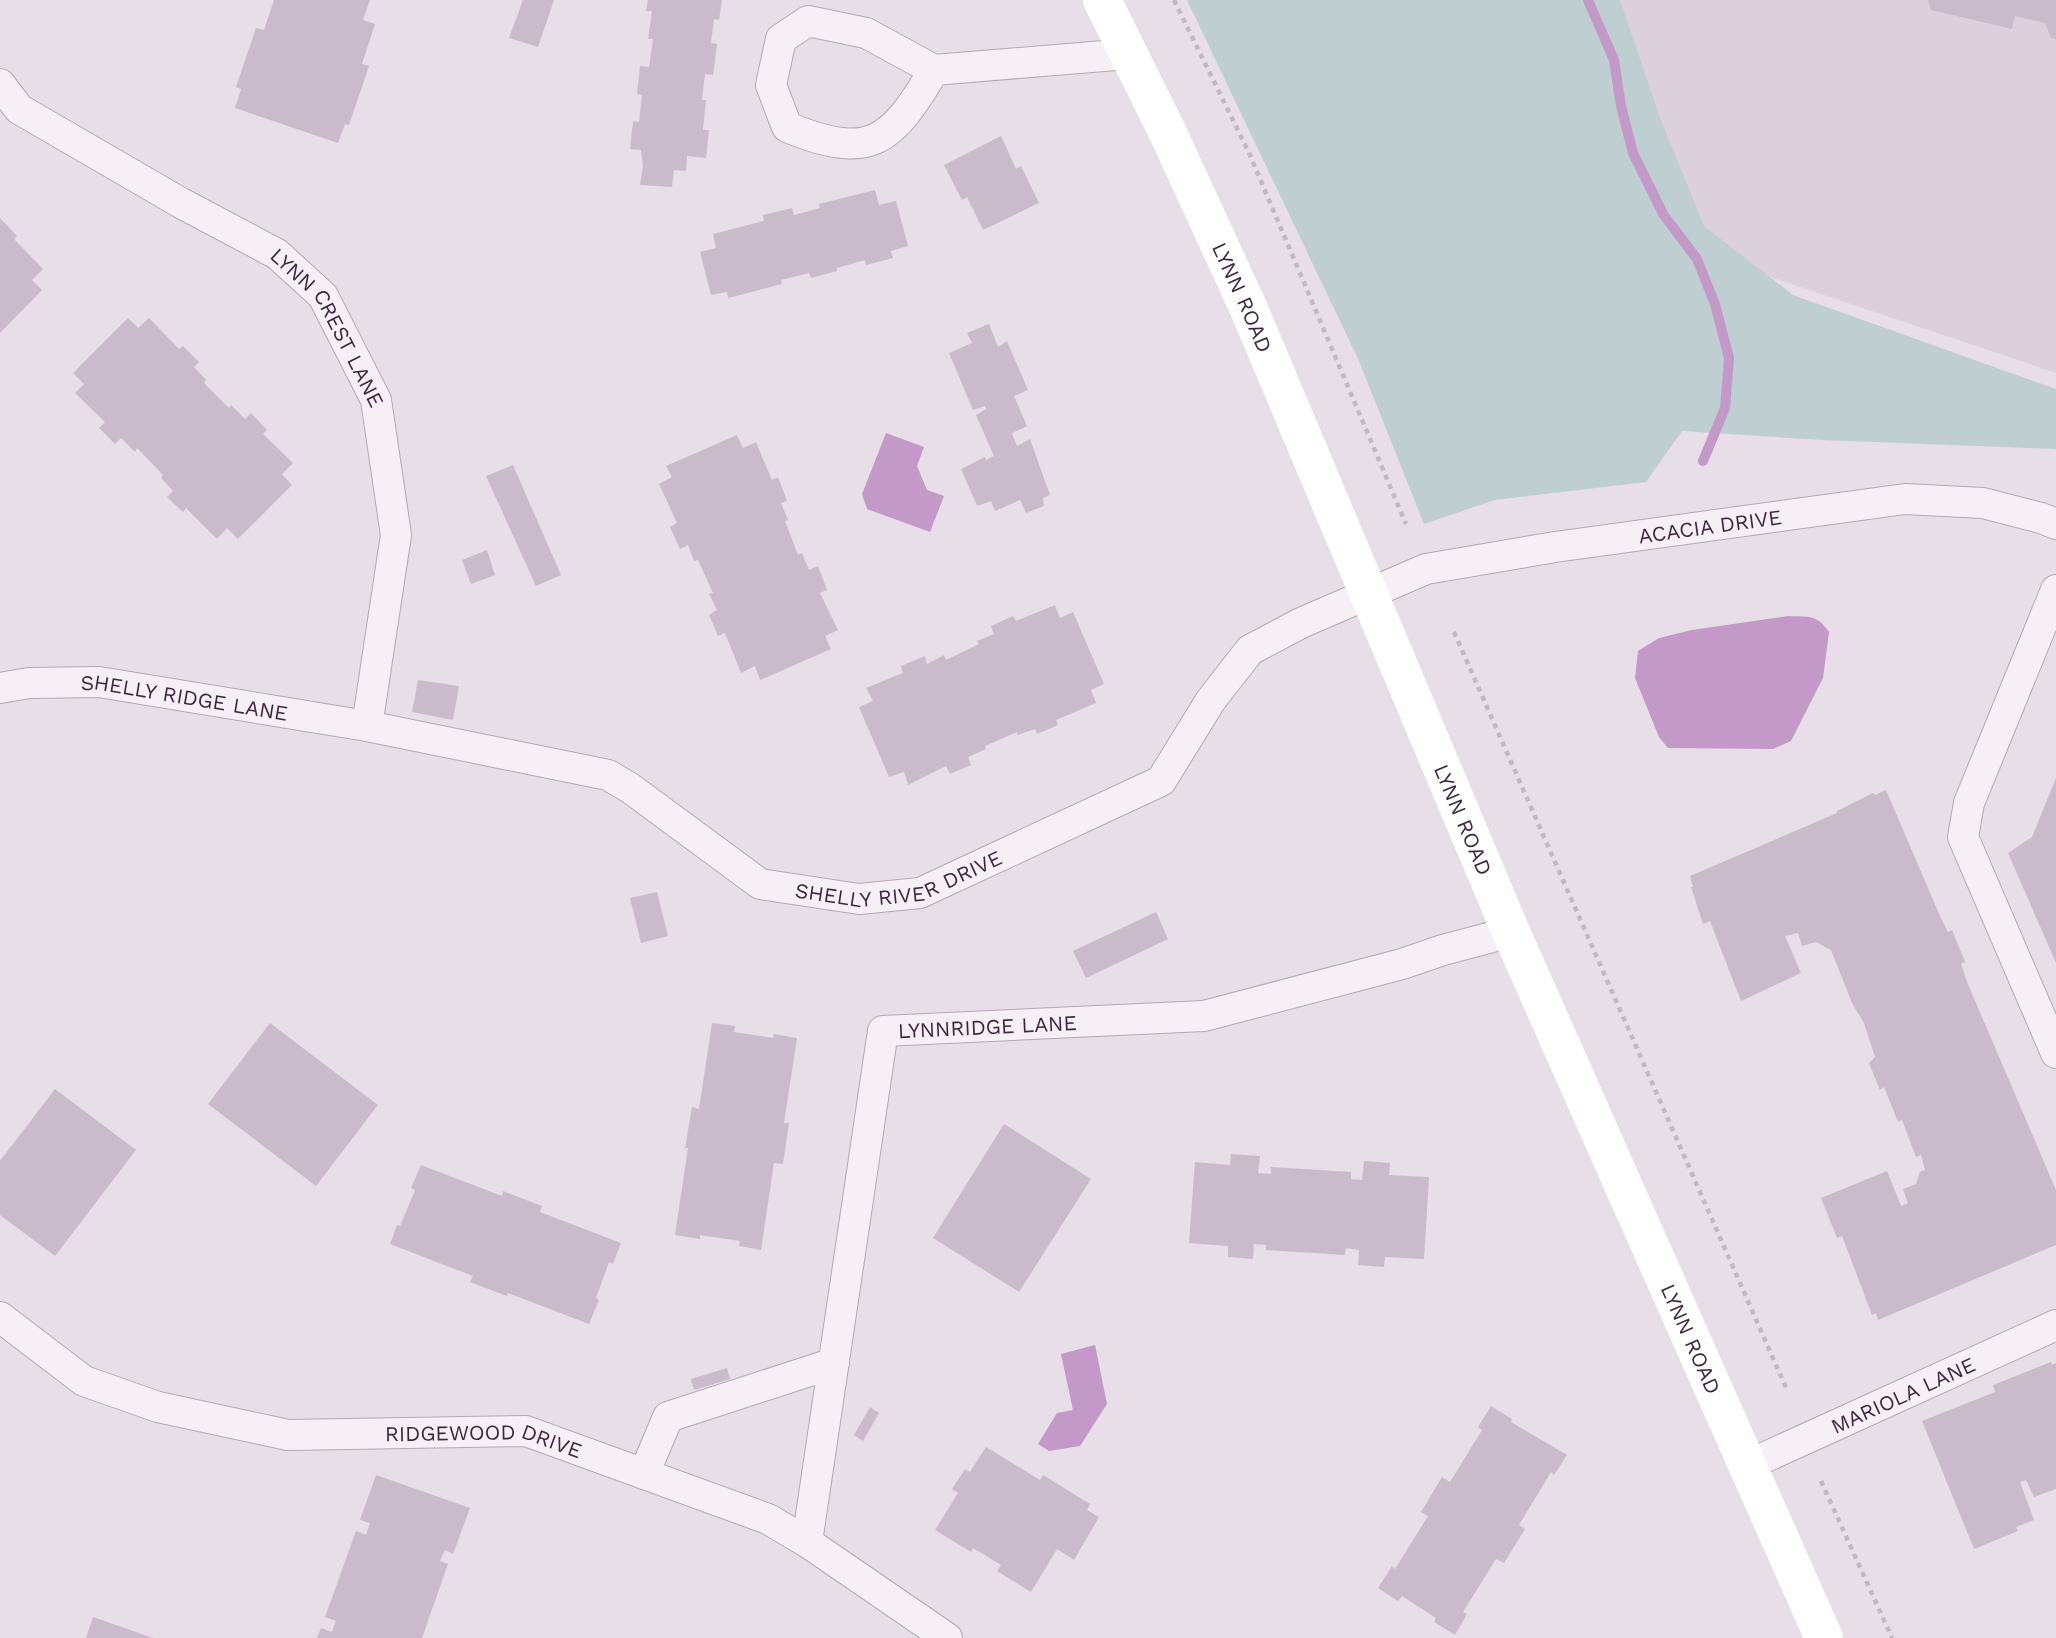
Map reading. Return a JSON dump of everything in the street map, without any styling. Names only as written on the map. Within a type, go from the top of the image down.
[{"type":"main road","name":"LYNN ROAD","points":[[1102,0],[1166,128],[1248,307],[1511,932],[1824,1638]]},
{"type":"street","points":[[934,70],[911,108],[884,136],[858,144],[821,141],[787,127],[771,86],[781,39],[808,21],[866,33],[934,70],[1128,54]]},
{"type":"street","name":"LYNN CREST LANE","points":[[0,84],[19,109],[181,203],[277,254],[323,296],[376,400],[396,535],[368,726]]},
{"type":"street","name":"ACACIA DRIVE","points":[[1369,596],[1426,569],[1447,565],[1905,499],[1983,503],[2056,524]]},
{"type":"street","points":[[2056,590],[1969,803],[1963,837],[2056,1053]]},
{"type":"street","name":"SHELLY RIVER DRIVE","points":[[368,726],[608,775],[630,788],[760,884],[859,899],[920,892],[1161,780],[1211,700],[1250,650],[1301,623],[1369,596]]},
{"type":"street","name":"SHELLY RIDGE LANE","points":[[0,688],[29,683],[99,682],[368,726]]},
{"type":"street","name":"LYNNRIDGE LANE","points":[[807,1542],[883,1031],[1204,1016],[1511,932]]},
{"type":"street","name":"RIDGEWOOD DRIVE","points":[[0,1317],[84,1381],[158,1407],[288,1435],[526,1431],[768,1519],[807,1542],[947,1638]]},
{"type":"street","name":"MARIOLA LANE","points":[[1748,1465],[2056,1325]]},
{"type":"street","points":[[644,1474],[668,1417],[834,1363]]},
{"type":"path","points":[[1174,0],[1250,155],[1406,524]]},
{"type":"path","points":[[1454,632],[1787,1390]]},
{"type":"path","points":[[1821,1481],[1892,1638]]},
{"type":"shaded area","points":[[1187,0],[1620,0],[1659,115],[1704,226],[1793,295],[2056,389],[2056,449],[1822,440],[1682,431],[1646,482],[1495,500],[1424,524],[1359,361]]},
{"type":"shaded area","points":[[1588,0],[2056,0],[2056,373],[1690,250]]},
{"type":"shaded area","points":[[886,433],[924,447],[917,466],[927,490],[944,496],[930,532],[867,509],[862,494]]},
{"type":"shaded area","points":[[1788,616],[1816,619],[1829,632],[1823,678],[1791,741],[1773,749],[1668,748],[1659,737],[1635,678],[1638,651],[1659,638],[1692,630]]},
{"type":"shaded area","points":[[1095,1345],[1107,1404],[1080,1446],[1049,1451],[1038,1444],[1057,1413],[1073,1410],[1061,1354]]},
{"type":"building","points":[[274,0],[370,0],[363,20],[375,24],[362,64],[369,66],[349,125],[345,124],[338,143],[235,108],[241,89],[236,87],[256,28],[264,30]]},
{"type":"building","points":[[523,0],[554,0],[538,47],[509,38]]},
{"type":"building","points":[[648,0],[722,0],[719,20],[714,19],[711,43],[717,44],[713,75],[705,74],[702,100],[706,100],[703,130],[709,130],[706,158],[687,156],[686,171],[674,170],[672,187],[640,185],[643,166],[641,150],[630,149],[633,121],[639,122],[642,95],[637,94],[640,66],[649,67],[653,39],[648,39],[652,11],[646,11]]},
{"type":"building","points":[[1928,0],[2056,0],[2056,39],[2051,38],[2045,23],[2015,16],[2012,29],[1931,10]]},
{"type":"building","points":[[1001,136],[1016,169],[1021,166],[1039,203],[983,230],[967,197],[962,200],[944,165]]},
{"type":"building","points":[[875,190],[879,205],[896,201],[908,246],[891,251],[893,258],[866,265],[865,260],[811,278],[809,273],[781,280],[782,284],[728,298],[727,292],[711,295],[700,252],[716,248],[713,234],[764,221],[763,215],[792,208],[794,215],[820,208],[819,204]]},
{"type":"building","points":[[0,218],[17,236],[14,239],[43,269],[32,280],[42,290],[0,333]]},
{"type":"building","points":[[128,318],[138,328],[149,318],[179,349],[183,346],[199,362],[194,367],[206,380],[204,383],[229,408],[231,405],[245,419],[251,413],[267,430],[263,434],[293,463],[282,474],[292,485],[238,539],[227,528],[217,539],[186,508],[183,512],[167,497],[173,491],[161,478],[163,475],[137,448],[135,452],[121,438],[115,444],[99,428],[105,422],[75,393],[84,384],[73,373]]},
{"type":"building","points":[[989,324],[998,347],[1007,341],[1028,390],[1014,396],[1027,426],[1012,433],[1017,446],[1030,439],[1050,495],[1043,498],[1044,506],[1026,513],[1020,500],[995,511],[991,501],[977,506],[961,469],[985,457],[986,460],[994,456],[976,415],[986,409],[985,406],[973,410],[949,353],[972,343],[967,333]]},
{"type":"building","points":[[737,435],[743,448],[756,442],[772,480],[778,477],[787,501],[781,503],[788,520],[785,521],[798,555],[802,553],[809,570],[818,566],[827,590],[820,593],[838,630],[825,636],[831,649],[760,680],[755,666],[741,673],[725,633],[718,636],[709,615],[717,610],[709,594],[713,593],[688,545],[680,549],[670,527],[677,523],[659,484],[672,477],[666,466]]},
{"type":"building","points":[[513,465],[561,575],[536,586],[486,476]]},
{"type":"building","points":[[487,550],[495,575],[471,584],[462,560]]},
{"type":"building","points":[[1055,605],[1060,618],[1073,612],[1104,684],[1091,690],[1096,703],[1056,720],[1058,725],[1037,734],[1035,729],[1018,735],[1017,732],[985,746],[986,749],[968,757],[971,765],[950,774],[946,766],[908,785],[904,772],[889,777],[859,707],[873,701],[866,688],[903,673],[901,666],[925,656],[927,664],[944,655],[946,660],[979,644],[977,641],[994,634],[991,626],[1013,616],[1016,621]]},
{"type":"building","points":[[418,680],[459,686],[453,720],[412,712]]},
{"type":"building","points":[[2056,778],[2056,963],[2008,853],[2032,837]]},
{"type":"building","points":[[1886,790],[1940,916],[1948,932],[1952,930],[1965,962],[1961,964],[1967,982],[2056,1190],[2056,1245],[1878,1320],[1876,1313],[1872,1315],[1842,1236],[1837,1238],[1821,1198],[1887,1171],[1901,1206],[1908,1203],[1903,1189],[1916,1184],[1920,1172],[1925,1170],[1921,1155],[1916,1157],[1902,1120],[1898,1122],[1884,1087],[1880,1090],[1869,1063],[1875,1057],[1864,1023],[1852,1003],[1831,950],[1816,942],[1802,946],[1798,933],[1785,936],[1801,973],[1741,1001],[1710,921],[1703,924],[1690,876],[1837,813],[1873,793],[1875,795]]},
{"type":"building","points":[[657,892],[668,936],[641,943],[630,898]]},
{"type":"building","points":[[1156,912],[1168,939],[1086,978],[1073,951]]},
{"type":"building","points":[[270,1023],[378,1105],[316,1186],[208,1104]]},
{"type":"building","points":[[712,1023],[735,1026],[734,1032],[773,1038],[774,1034],[797,1038],[784,1123],[789,1123],[783,1164],[774,1163],[761,1250],[739,1246],[740,1241],[700,1235],[700,1239],[675,1235],[692,1107],[699,1109]]},
{"type":"building","points":[[55,1089],[136,1150],[55,1256],[0,1215],[0,1161]]},
{"type":"building","points":[[1004,1124],[1091,1179],[1019,1292],[933,1238]]},
{"type":"building","points":[[1231,1154],[1260,1156],[1258,1173],[1271,1174],[1271,1167],[1351,1172],[1351,1179],[1362,1180],[1364,1161],[1390,1163],[1389,1175],[1429,1177],[1424,1259],[1385,1257],[1384,1267],[1358,1265],[1359,1250],[1346,1248],[1345,1255],[1266,1250],[1266,1245],[1254,1244],[1253,1259],[1228,1257],[1228,1246],[1189,1243],[1195,1162],[1230,1165]]},
{"type":"building","points":[[421,1165],[502,1196],[503,1191],[542,1206],[540,1212],[621,1243],[613,1264],[609,1262],[596,1298],[599,1300],[589,1324],[508,1293],[507,1296],[470,1282],[473,1276],[390,1244],[415,1190],[411,1188]]},
{"type":"building","points":[[2051,1362],[2052,1365],[2056,1363],[2056,1489],[2034,1497],[2026,1480],[2020,1482],[2034,1520],[2016,1527],[2018,1531],[1974,1549],[1922,1421],[1995,1392],[1993,1385]]},
{"type":"building","points":[[727,1368],[730,1379],[694,1390],[691,1379]]},
{"type":"building","points":[[1491,1406],[1512,1419],[1511,1422],[1567,1455],[1554,1475],[1551,1472],[1519,1525],[1525,1529],[1504,1563],[1496,1559],[1463,1612],[1467,1614],[1455,1635],[1434,1622],[1436,1618],[1402,1596],[1398,1601],[1378,1588],[1392,1566],[1395,1569],[1428,1516],[1421,1512],[1442,1477],[1450,1482],[1482,1430],[1478,1427]]},
{"type":"building","points":[[870,1407],[879,1413],[863,1441],[854,1435]]},
{"type":"building","points":[[986,1447],[1040,1480],[1043,1475],[1090,1504],[1087,1510],[1099,1517],[1074,1560],[1057,1549],[1031,1592],[997,1571],[1001,1565],[973,1548],[971,1552],[935,1530],[958,1493],[952,1489],[965,1469],[970,1472]]},
{"type":"building","points":[[376,1475],[470,1508],[453,1554],[445,1550],[440,1561],[448,1564],[422,1638],[317,1638],[321,1628],[332,1632],[336,1621],[325,1617],[356,1531],[366,1535],[370,1523],[360,1520]]},
{"type":"building","points":[[93,1617],[153,1638],[86,1638]]},
{"type":"waterway","points":[[1588,0],[1614,60],[1621,106],[1633,153],[1663,214],[1697,259],[1715,304],[1729,358],[1725,408],[1703,461]]}]
